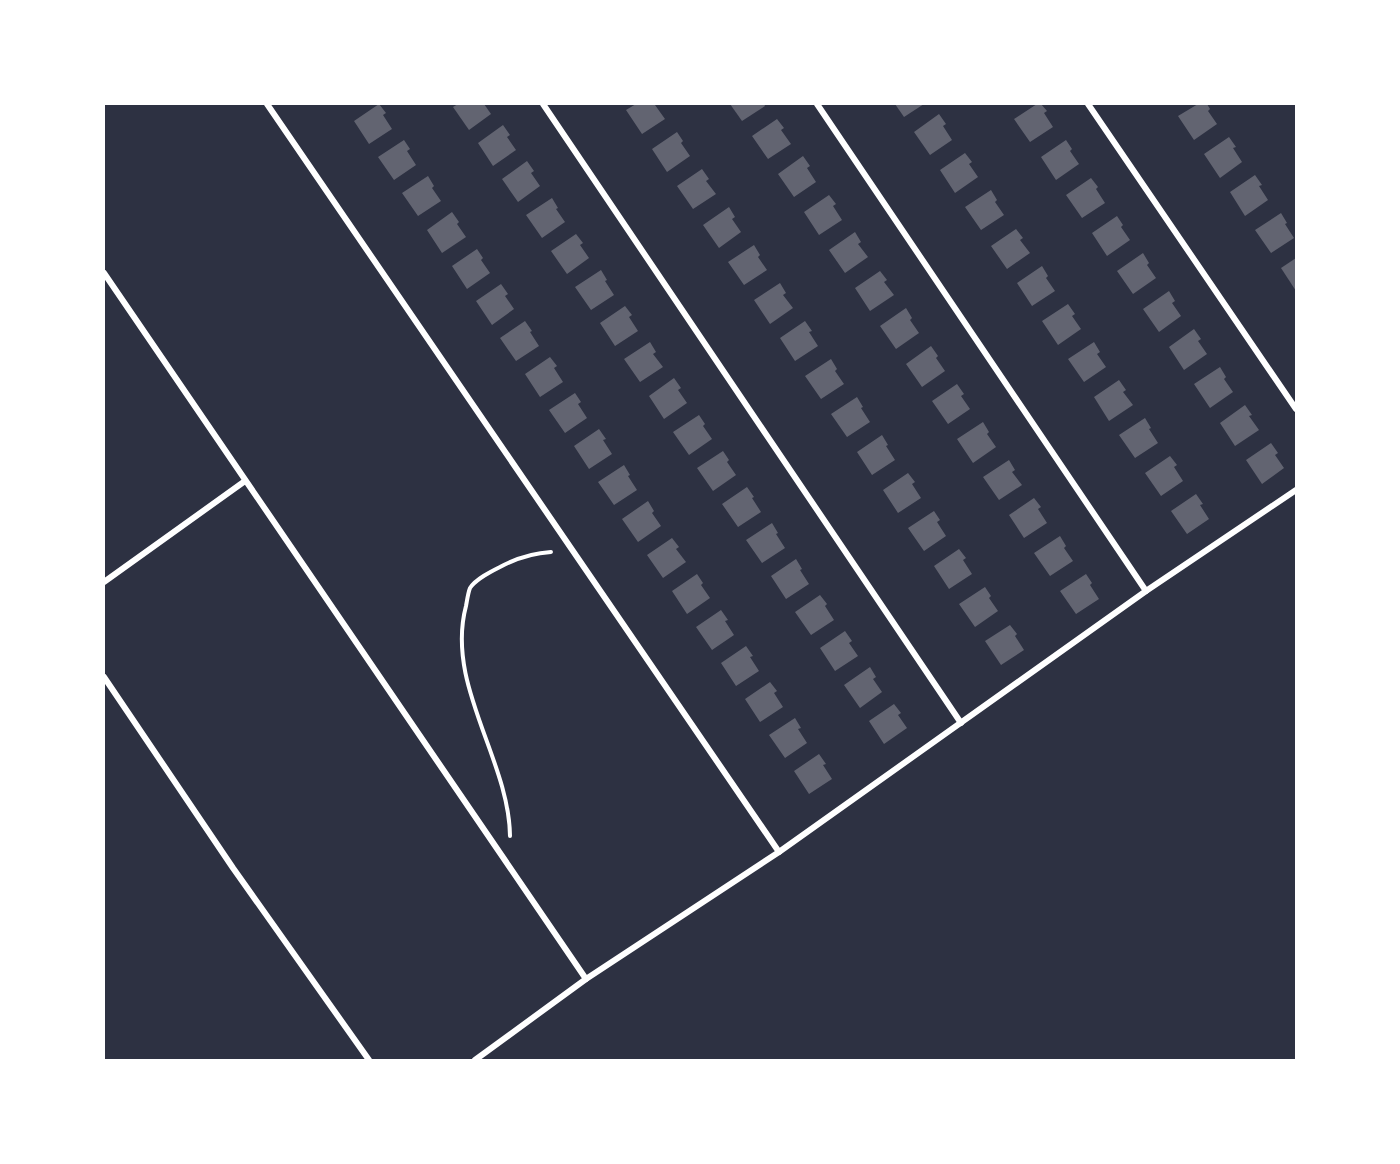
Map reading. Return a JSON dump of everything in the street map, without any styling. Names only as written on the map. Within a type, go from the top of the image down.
[{"type":"street","points":[[267,104],[779,852]]},
{"type":"street","points":[[543,104],[961,723]]},
{"type":"street","points":[[817,104],[1146,591]]},
{"type":"street","points":[[1088,104],[1296,409]]},
{"type":"street","points":[[104,273],[585,979]]},
{"type":"street","points":[[104,582],[245,481]]},
{"type":"street","points":[[475,1060],[585,979],[779,852],[1146,591],[1296,490]]},
{"type":"street","points":[[104,676],[233,868],[369,1060]]},
{"type":"path","points":[[506,861],[510,851],[509,823],[498,777],[473,701],[462,654],[462,621],[470,588],[486,574],[514,559],[548,552],[573,551]]},
{"type":"building","points":[[379,104],[386,113],[383,115],[392,129],[369,144],[354,121]]},
{"type":"building","points":[[458,104],[484,104],[491,114],[469,130],[453,107]]},
{"type":"building","points":[[636,104],[658,104],[655,105],[665,119],[642,134],[626,110]]},
{"type":"building","points":[[730,104],[764,104],[765,106],[742,121]]},
{"type":"building","points":[[895,104],[924,104],[904,117]]},
{"type":"building","points":[[1037,104],[1041,104],[1047,111],[1044,113],[1053,127],[1030,142],[1014,119]]},
{"type":"building","points":[[1198,104],[1207,104],[1210,109],[1208,111],[1217,124],[1194,140],[1178,116]]},
{"type":"building","points":[[939,114],[952,140],[930,155],[914,132]]},
{"type":"building","points":[[777,119],[784,128],[781,130],[791,144],[768,159],[752,136]]},
{"type":"building","points":[[503,125],[510,135],[507,137],[516,150],[493,166],[478,143]]},
{"type":"building","points":[[677,132],[690,156],[667,172],[652,149]]},
{"type":"building","points":[[1229,137],[1242,162],[1220,178],[1204,154]]},
{"type":"building","points":[[404,140],[410,149],[407,151],[416,165],[394,180],[378,157]]},
{"type":"building","points":[[1066,140],[1079,164],[1056,180],[1041,157]]},
{"type":"building","points":[[965,153],[972,162],[969,164],[978,177],[955,193],[940,170]]},
{"type":"building","points":[[803,156],[816,182],[794,197],[778,174]]},
{"type":"building","points":[[527,161],[534,171],[531,173],[540,186],[518,202],[502,179]]},
{"type":"building","points":[[702,169],[709,179],[706,181],[716,194],[693,209],[677,186]]},
{"type":"building","points":[[1255,175],[1268,200],[1245,216],[1230,192]]},
{"type":"building","points":[[428,176],[434,186],[432,188],[441,201],[418,216],[402,193]]},
{"type":"building","points":[[1091,178],[1105,203],[1082,218],[1066,195]]},
{"type":"building","points":[[991,190],[997,200],[995,202],[1004,215],[981,230],[965,207]]},
{"type":"building","points":[[829,195],[836,204],[833,206],[842,220],[819,235],[804,212]]},
{"type":"building","points":[[552,198],[565,222],[542,238],[526,215]]},
{"type":"building","points":[[729,207],[735,217],[732,219],[741,232],[719,248],[703,225]]},
{"type":"building","points":[[452,212],[466,237],[442,253],[427,230]]},
{"type":"building","points":[[1281,213],[1294,238],[1271,253],[1255,230]]},
{"type":"building","points":[[1117,216],[1130,240],[1107,256],[1092,233]]},
{"type":"building","points":[[1016,229],[1023,238],[1020,240],[1030,253],[1007,269],[991,246]]},
{"type":"building","points":[[855,232],[861,242],[858,244],[868,257],[845,273],[829,250]]},
{"type":"building","points":[[576,234],[583,243],[580,245],[589,258],[567,274],[551,251]]},
{"type":"building","points":[[754,245],[760,255],[758,257],[767,270],[744,285],[728,262]]},
{"type":"building","points":[[477,249],[490,273],[467,289],[452,266]]},
{"type":"building","points":[[1143,253],[1149,263],[1147,265],[1156,278],[1133,294],[1117,271]]},
{"type":"building","points":[[1296,258],[1296,291],[1281,268]]},
{"type":"building","points":[[1042,266],[1048,276],[1046,278],[1055,291],[1032,306],[1017,283]]},
{"type":"building","points":[[601,270],[614,295],[591,310],[575,287]]},
{"type":"building","points":[[880,271],[887,280],[884,282],[894,295],[870,311],[855,288]]},
{"type":"building","points":[[780,283],[786,293],[783,295],[793,308],[770,324],[754,300]]},
{"type":"building","points":[[501,284],[508,294],[505,296],[514,309],[492,325],[476,301]]},
{"type":"building","points":[[1169,291],[1175,301],[1172,303],[1181,316],[1159,332],[1143,309]]},
{"type":"building","points":[[1068,304],[1075,314],[1072,316],[1081,329],[1058,345],[1042,321]]},
{"type":"building","points":[[625,306],[632,315],[629,317],[638,331],[615,346],[600,323]]},
{"type":"building","points":[[906,308],[912,318],[910,320],[919,333],[896,349],[880,326]]},
{"type":"building","points":[[525,321],[539,346],[516,361],[500,338]]},
{"type":"building","points":[[805,321],[818,346],[795,361],[780,338]]},
{"type":"building","points":[[1194,329],[1201,339],[1198,341],[1207,354],[1184,370],[1169,347]]},
{"type":"building","points":[[650,342],[656,352],[653,354],[663,367],[640,382],[624,359]]},
{"type":"building","points":[[1094,342],[1100,352],[1097,354],[1106,367],[1084,382],[1068,359]]},
{"type":"building","points":[[931,346],[945,371],[922,387],[906,364]]},
{"type":"building","points":[[550,357],[557,366],[554,368],[563,382],[540,397],[525,374]]},
{"type":"building","points":[[831,359],[837,369],[835,371],[844,384],[821,399],[805,376]]},
{"type":"building","points":[[1220,367],[1226,377],[1224,379],[1233,392],[1210,408],[1194,384]]},
{"type":"building","points":[[674,378],[681,388],[678,390],[687,403],[664,419],[649,396]]},
{"type":"building","points":[[1119,380],[1126,390],[1123,392],[1133,405],[1109,421],[1094,397]]},
{"type":"building","points":[[957,384],[964,394],[961,396],[970,409],[948,424],[932,401]]},
{"type":"building","points":[[575,393],[581,402],[578,404],[587,418],[565,433],[549,410]]},
{"type":"building","points":[[857,397],[870,422],[847,437],[831,414]]},
{"type":"building","points":[[1245,405],[1252,415],[1249,416],[1259,430],[1235,446],[1220,423]]},
{"type":"building","points":[[699,415],[712,439],[689,455],[673,432]]},
{"type":"building","points":[[1145,418],[1158,443],[1135,458],[1119,435]]},
{"type":"building","points":[[983,422],[989,432],[987,434],[996,447],[973,463],[957,439]]},
{"type":"building","points":[[599,429],[612,454],[589,469],[574,446]]},
{"type":"building","points":[[882,435],[895,460],[872,475],[857,452]]},
{"type":"building","points":[[1271,443],[1278,453],[1275,455],[1284,468],[1262,484],[1246,460]]},
{"type":"building","points":[[723,451],[736,475],[713,491],[697,468]]},
{"type":"building","points":[[1170,456],[1177,465],[1174,467],[1183,481],[1161,496],[1145,473]]},
{"type":"building","points":[[1009,460],[1015,470],[1012,472],[1022,485],[999,500],[983,477]]},
{"type":"building","points":[[624,465],[637,490],[614,505],[598,482]]},
{"type":"building","points":[[908,473],[915,482],[912,484],[921,498],[898,513],[883,490]]},
{"type":"building","points":[[747,487],[761,512],[738,527],[722,504]]},
{"type":"building","points":[[1196,494],[1209,519],[1187,534],[1171,511]]},
{"type":"building","points":[[1034,498],[1041,507],[1038,509],[1047,523],[1024,538],[1009,515]]},
{"type":"building","points":[[648,501],[654,511],[652,513],[661,526],[638,542],[622,519]]},
{"type":"building","points":[[934,511],[940,520],[937,522],[946,536],[924,551],[908,528]]},
{"type":"building","points":[[772,523],[785,548],[762,563],[746,540]]},
{"type":"building","points":[[1060,536],[1066,546],[1064,548],[1073,561],[1050,576],[1034,553]]},
{"type":"building","points":[[672,538],[679,547],[676,549],[686,562],[663,578],[647,555]]},
{"type":"building","points":[[959,549],[966,558],[963,560],[972,574],[949,589],[934,566]]},
{"type":"building","points":[[796,559],[809,584],[786,599],[771,576]]},
{"type":"building","points":[[697,574],[710,598],[687,614],[672,591]]},
{"type":"building","points":[[1086,574],[1099,599],[1076,614],[1060,591]]},
{"type":"building","points":[[985,587],[998,611],[975,627],[959,604]]},
{"type":"building","points":[[820,595],[834,620],[811,635],[795,612]]},
{"type":"building","points":[[721,610],[734,635],[712,650],[696,627]]},
{"type":"building","points":[[1010,625],[1024,650],[1001,665],[985,641]]},
{"type":"building","points":[[845,631],[852,641],[849,643],[858,656],[835,671],[820,648]]},
{"type":"building","points":[[746,646],[759,671],[736,686],[721,663]]},
{"type":"building","points":[[870,667],[876,677],[873,679],[882,692],[860,708],[844,685]]},
{"type":"building","points":[[770,682],[777,691],[774,693],[783,707],[760,722],[745,699]]},
{"type":"building","points":[[894,704],[901,713],[898,715],[907,728],[884,744],[869,721]]},
{"type":"building","points":[[795,718],[801,728],[798,729],[807,743],[785,758],[769,735]]},
{"type":"building","points":[[819,754],[832,779],[809,794],[794,771]]}]
